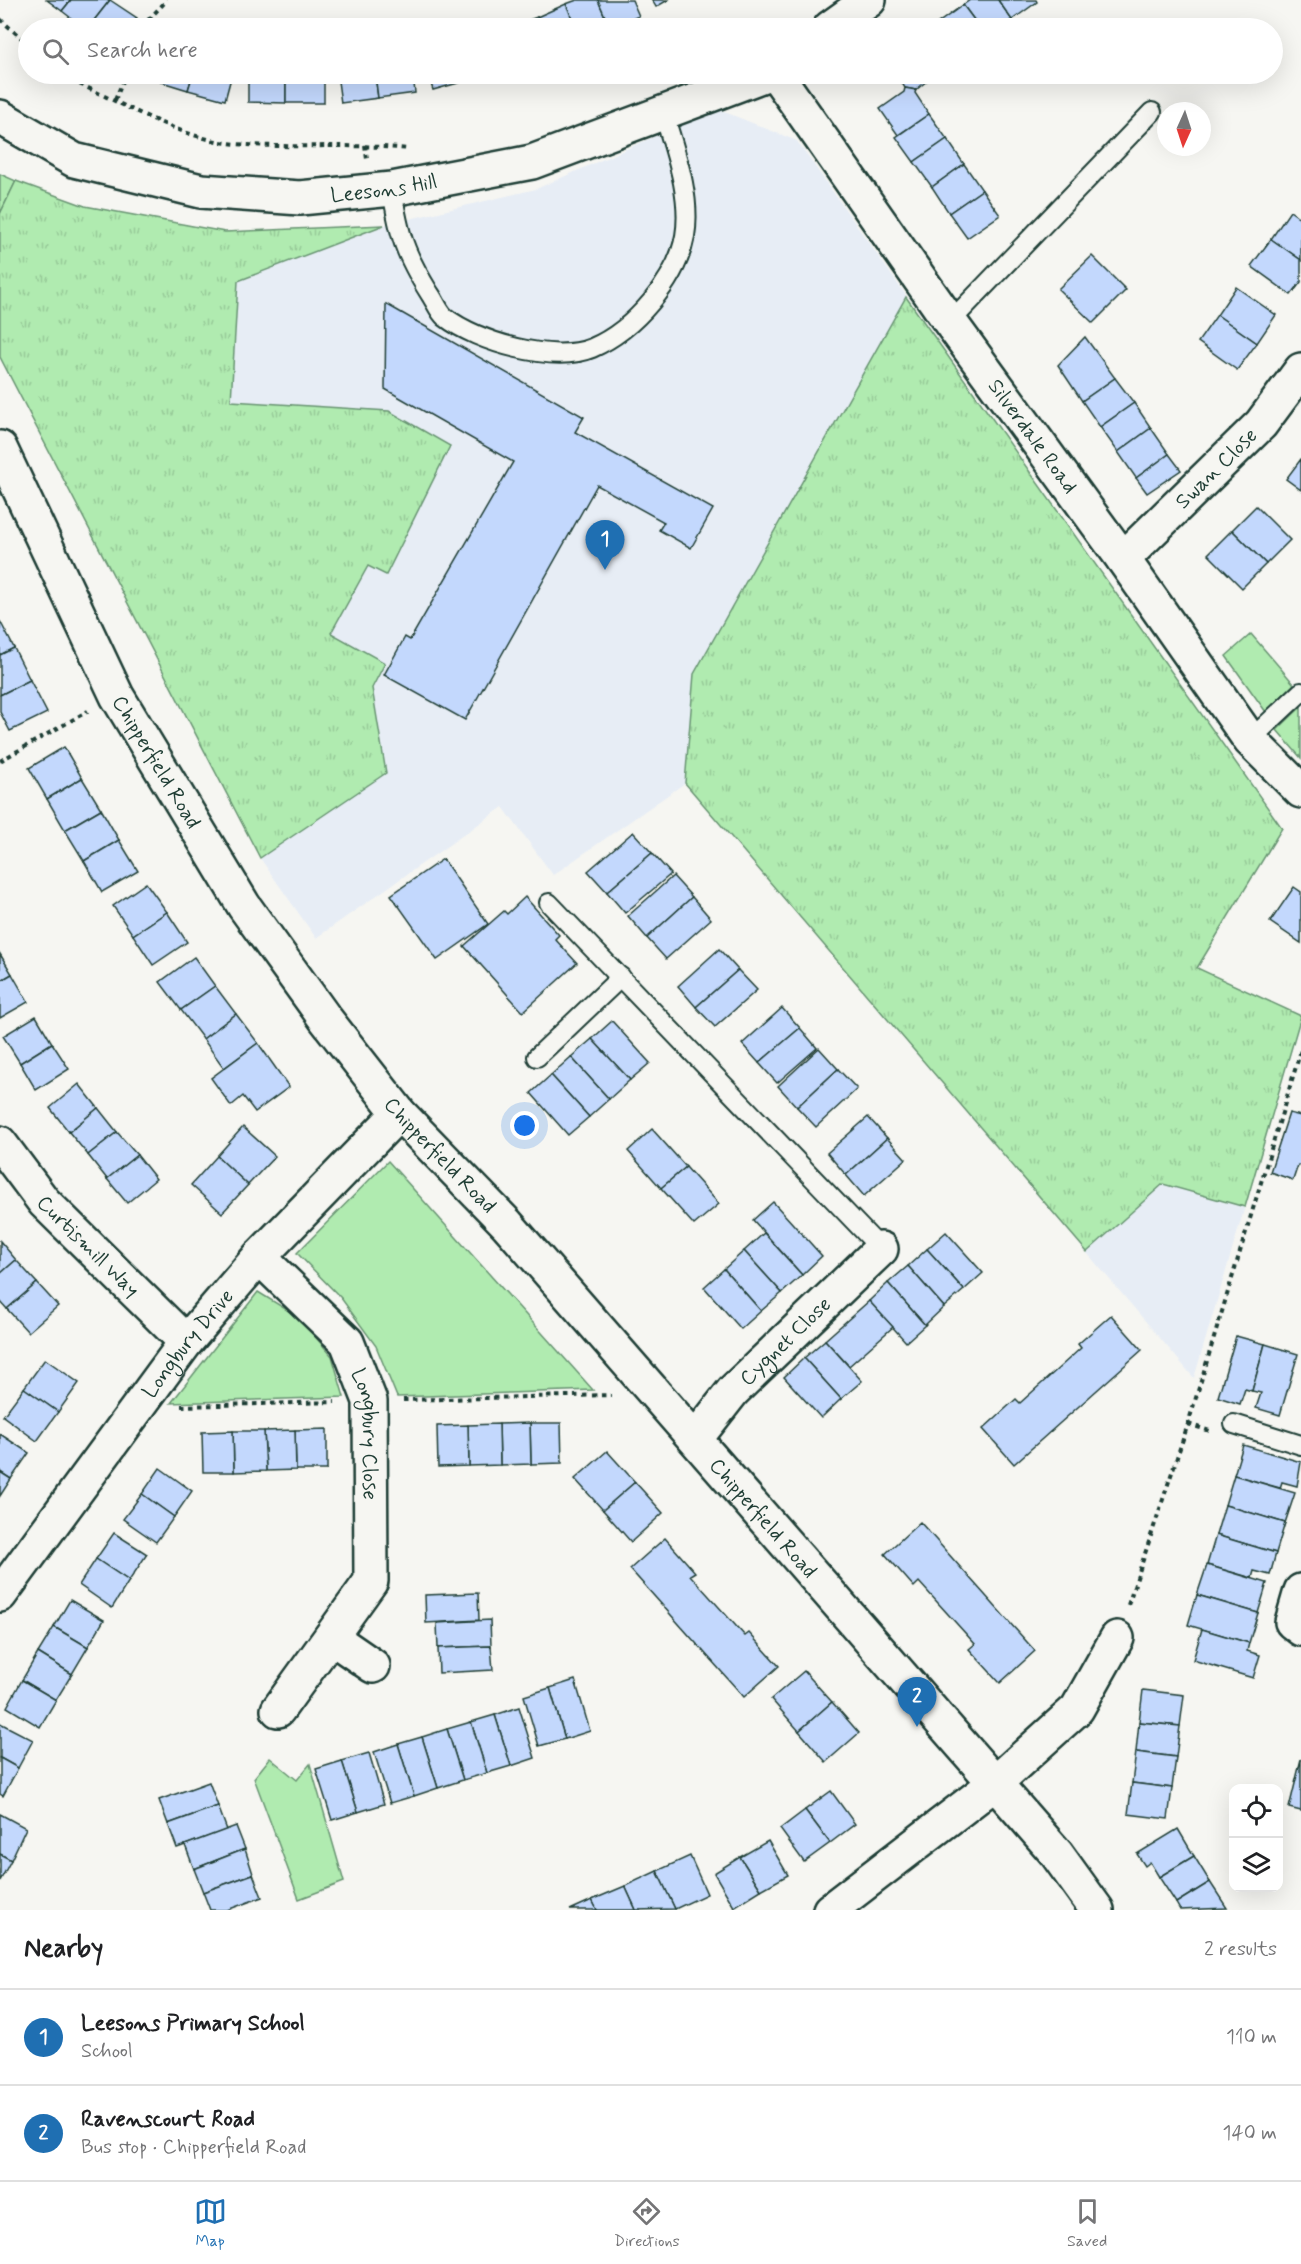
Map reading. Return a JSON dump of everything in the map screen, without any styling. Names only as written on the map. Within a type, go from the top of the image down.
[{"type":"street","points":[[844,18],[869,0]]},
{"type":"street","name":"Leesons Hill","points":[[0,117],[74,160],[201,191],[300,198],[392,189],[532,162],[737,84]]},
{"type":"street","name":"Silverdale Road","points":[[783,84],[950,322],[1123,559],[1251,740],[1301,791]]},
{"type":"street","name":"Swan Close","points":[[1123,559],[1261,424],[1301,370]]},
{"type":"street","name":"Chipperfield Road","points":[[0,448],[117,696],[244,906],[324,1017],[399,1113],[507,1224],[1056,1853],[1097,1910]]},
{"type":"street","name":"Longbury Drive","points":[[0,1595],[186,1342],[259,1257],[399,1113]]},
{"type":"street","name":"Curtismill Way","points":[[0,1143],[44,1202],[186,1342]]},
{"type":"street","name":"Cygnet Close","points":[[696,1438],[733,1391],[881,1249]]},
{"type":"street","name":"Longbury Close","points":[[259,1257],[348,1342],[370,1401],[370,1581],[278,1710]]},
{"type":"street","points":[[1301,1591],[1292,1622],[1301,1629]]},
{"type":"street","points":[[331,1636],[373,1666]]},
{"type":"street","points":[[830,1910],[994,1784],[1077,1709],[1118,1638]]},
{"type":"lane","points":[[392,189],[397,222],[407,257],[444,316],[484,338],[541,354],[591,348],[638,318],[669,278],[685,236],[684,190],[663,111]]},
{"type":"lane","points":[[950,322],[1152,112]]},
{"type":"lane","points":[[1251,740],[1301,692]]},
{"type":"lane","points":[[549,903],[881,1249]]},
{"type":"lane","points":[[537,1057],[621,977]]},
{"type":"lane","points":[[1234,1425],[1301,1445]]},
{"type":"path","points":[[150,18],[167,0]]},
{"type":"path","points":[[0,19],[18,35]]},
{"type":"path","points":[[79,84],[164,125],[234,144],[365,144],[421,150]]},
{"type":"path","points":[[115,100],[122,84]]},
{"type":"path","points":[[0,761],[117,696]]},
{"type":"path","points":[[1118,1638],[1188,1424],[1301,1050]]},
{"type":"path","points":[[1188,1424],[1201,1428]]},
{"type":"shaded area","points":[[712,107],[797,141],[1282,828],[1197,968],[1301,1016],[1301,1019],[1194,1378],[685,783],[553,875],[503,807],[316,938],[260,858],[0,357],[0,214],[16,181],[85,206],[225,232],[384,225],[536,189],[649,139]]},
{"type":"green space","points":[[0,174],[16,181],[0,214]]},
{"type":"green space","points":[[16,181],[85,206],[225,232],[384,225],[238,281],[231,401],[389,411],[450,446],[386,575],[368,566],[331,633],[385,663],[372,688],[386,773],[260,858],[0,357],[0,214]]},
{"type":"green space","points":[[906,297],[1282,828],[1197,968],[1301,1016],[1245,1207],[1163,1184],[1087,1252],[685,783],[694,674]]},
{"type":"green space","points":[[1251,634],[1294,684],[1266,712],[1226,656]]},
{"type":"green space","points":[[1301,707],[1301,758],[1277,730]]},
{"type":"green space","points":[[388,1161],[593,1390],[397,1397],[376,1346],[341,1298],[297,1253]]},
{"type":"green space","points":[[258,1292],[297,1316],[332,1356],[344,1397],[171,1403]]},
{"type":"green space","points":[[270,1758],[297,1780],[310,1764],[344,1882],[299,1899],[254,1778]]},
{"type":"building","points":[[47,0],[71,0],[62,11]]},
{"type":"building","points":[[71,0],[110,0],[96,18],[71,18],[62,11]]},
{"type":"building","points":[[110,0],[137,18],[96,18]]},
{"type":"building","points":[[577,0],[598,0],[606,18],[572,18],[566,4]]},
{"type":"building","points":[[598,0],[632,0],[639,16],[634,18],[606,18]]},
{"type":"building","points":[[652,0],[668,0],[656,7]]},
{"type":"building","points":[[970,0],[998,0],[1011,18],[973,18],[963,5]]},
{"type":"building","points":[[998,0],[1036,0],[1037,2],[1015,18],[1011,18]]},
{"type":"building","points":[[566,4],[572,18],[537,18]]},
{"type":"building","points":[[963,5],[973,18],[945,18]]},
{"type":"building","points":[[168,84],[190,84],[188,90]]},
{"type":"building","points":[[190,84],[229,84],[225,100],[188,90]]},
{"type":"building","points":[[248,84],[286,84],[286,103],[248,102]]},
{"type":"building","points":[[286,84],[324,84],[324,103],[286,103]]},
{"type":"building","points":[[338,84],[376,84],[378,98],[341,103]]},
{"type":"building","points":[[376,84],[414,84],[415,93],[378,98]]},
{"type":"building","points":[[431,84],[455,84],[433,90]]},
{"type":"building","points":[[903,84],[923,84],[916,90],[905,88]]},
{"type":"building","points":[[905,88],[916,90],[915,93],[929,114],[898,135],[880,109],[904,92]]},
{"type":"building","points":[[929,114],[947,139],[914,162],[896,137]]},
{"type":"building","points":[[947,139],[964,164],[932,187],[914,162]]},
{"type":"building","points":[[964,164],[982,190],[949,213],[932,187]]},
{"type":"building","points":[[982,190],[1000,215],[967,238],[949,213]]},
{"type":"building","points":[[1290,211],[1301,219],[1301,260],[1271,239]]},
{"type":"building","points":[[1271,239],[1301,260],[1301,282],[1291,295],[1251,266]]},
{"type":"building","points":[[1092,256],[1126,290],[1093,323],[1058,289]]},
{"type":"building","points":[[1236,287],[1276,315],[1257,343],[1217,315]]},
{"type":"building","points":[[386,304],[584,417],[575,432],[713,509],[691,548],[659,530],[664,522],[597,485],[465,720],[384,675],[405,637],[410,640],[513,462],[385,389]]},
{"type":"building","points":[[1217,315],[1257,343],[1237,370],[1198,342]]},
{"type":"building","points":[[1085,337],[1115,378],[1082,401],[1058,365]]},
{"type":"building","points":[[1115,378],[1134,403],[1100,427],[1082,401]]},
{"type":"building","points":[[1134,403],[1151,428],[1118,452],[1100,427]]},
{"type":"building","points":[[1151,428],[1169,454],[1136,478],[1118,452]]},
{"type":"building","points":[[1169,454],[1181,470],[1147,493],[1136,478]]},
{"type":"building","points":[[1301,459],[1301,490],[1286,479]]},
{"type":"building","points":[[1256,506],[1290,540],[1266,564],[1232,530]]},
{"type":"building","points":[[1232,530],[1266,564],[1242,588],[1208,554]]},
{"type":"building","points":[[0,621],[14,648],[0,655]]},
{"type":"building","points":[[14,648],[30,680],[0,695],[0,655]]},
{"type":"building","points":[[30,680],[47,713],[10,731],[0,712],[0,695]]},
{"type":"building","points":[[64,747],[82,778],[47,799],[29,768]]},
{"type":"building","points":[[82,778],[101,809],[65,830],[47,799]]},
{"type":"building","points":[[101,809],[119,840],[84,861],[65,830]]},
{"type":"building","points":[[633,832],[652,853],[607,892],[588,871]]},
{"type":"building","points":[[119,840],[138,871],[102,892],[84,861]]},
{"type":"building","points":[[652,853],[671,874],[625,913],[607,892]]},
{"type":"building","points":[[443,859],[488,924],[437,960],[391,895]]},
{"type":"building","points":[[673,876],[692,897],[647,938],[628,916]]},
{"type":"building","points":[[146,883],[167,912],[133,935],[113,906]]},
{"type":"building","points":[[1294,887],[1301,892],[1301,943],[1270,922]]},
{"type":"building","points":[[525,897],[559,935],[555,939],[577,963],[523,1012],[464,946],[504,911],[507,914]]},
{"type":"building","points":[[692,897],[711,919],[666,959],[647,938]]},
{"type":"building","points":[[167,912],[187,942],[153,965],[133,935]]},
{"type":"building","points":[[719,949],[738,970],[696,1007],[678,986]]},
{"type":"building","points":[[0,954],[12,974],[0,981]]},
{"type":"building","points":[[194,957],[215,986],[181,1010],[160,982]]},
{"type":"building","points":[[738,970],[757,990],[715,1027],[696,1007]]},
{"type":"building","points":[[12,974],[28,1002],[0,1018],[0,981]]},
{"type":"building","points":[[215,986],[236,1014],[203,1039],[181,1010]]},
{"type":"building","points":[[782,1008],[800,1028],[759,1063],[742,1044]]},
{"type":"building","points":[[236,1014],[258,1043],[224,1068],[203,1039]]},
{"type":"building","points":[[36,1016],[52,1043],[20,1063],[3,1036]]},
{"type":"building","points":[[612,1021],[650,1063],[630,1080],[592,1039]]},
{"type":"building","points":[[800,1028],[817,1048],[777,1083],[759,1063]]},
{"type":"building","points":[[592,1039],[630,1080],[609,1099],[571,1057]]},
{"type":"building","points":[[52,1043],[69,1069],[36,1090],[20,1063]]},
{"type":"building","points":[[258,1043],[289,1087],[255,1112],[243,1096],[231,1106],[211,1078]]},
{"type":"building","points":[[819,1048],[838,1069],[797,1107],[778,1086]]},
{"type":"building","points":[[571,1057],[609,1099],[589,1117],[551,1075]]},
{"type":"building","points":[[838,1069],[857,1089],[816,1127],[797,1107]]},
{"type":"building","points":[[551,1075],[589,1117],[568,1135],[531,1093]]},
{"type":"building","points":[[79,1084],[98,1108],[69,1132],[50,1108]]},
{"type":"building","points":[[98,1108],[117,1132],[88,1155],[69,1132]]},
{"type":"building","points":[[1289,1113],[1301,1116],[1301,1166],[1298,1165],[1293,1180],[1270,1172]]},
{"type":"building","points":[[868,1117],[887,1138],[846,1175],[827,1153]]},
{"type":"building","points":[[243,1127],[275,1156],[248,1185],[217,1156]]},
{"type":"building","points":[[652,1129],[686,1167],[661,1188],[628,1151]]},
{"type":"building","points":[[117,1132],[137,1155],[107,1179],[88,1155]]},
{"type":"building","points":[[887,1138],[906,1159],[864,1196],[846,1175]]},
{"type":"building","points":[[137,1155],[156,1179],[127,1203],[107,1179]]},
{"type":"building","points":[[217,1156],[248,1185],[222,1213],[191,1185]]},
{"type":"building","points":[[686,1167],[719,1204],[694,1225],[661,1188]]},
{"type":"building","points":[[773,1202],[822,1256],[802,1275],[753,1220]]},
{"type":"building","points":[[946,1232],[983,1273],[964,1290],[927,1249]]},
{"type":"building","points":[[764,1233],[802,1275],[782,1293],[744,1251]]},
{"type":"building","points":[[0,1241],[16,1260],[0,1274]]},
{"type":"building","points":[[927,1249],[964,1290],[944,1307],[908,1266]]},
{"type":"building","points":[[744,1251],[782,1293],[761,1311],[724,1269]]},
{"type":"building","points":[[16,1260],[37,1283],[7,1309],[0,1301],[0,1274]]},
{"type":"building","points":[[908,1266],[944,1307],[925,1325],[888,1283]]},
{"type":"building","points":[[724,1269],[761,1311],[741,1329],[704,1287]]},
{"type":"building","points":[[37,1283],[58,1306],[28,1332],[7,1309]]},
{"type":"building","points":[[888,1283],[925,1325],[906,1342],[869,1301]]},
{"type":"building","points":[[869,1301],[893,1327],[849,1366],[825,1340]]},
{"type":"building","points":[[1111,1315],[1142,1350],[1014,1464],[983,1429],[1016,1399],[1020,1403],[1081,1348],[1078,1344]]},
{"type":"building","points":[[1236,1336],[1265,1344],[1252,1391],[1245,1389],[1240,1404],[1218,1397]]},
{"type":"building","points":[[825,1340],[862,1381],[841,1399],[804,1358]]},
{"type":"building","points":[[1265,1344],[1298,1354],[1280,1415],[1256,1408],[1261,1393],[1252,1391]]},
{"type":"building","points":[[804,1358],[841,1399],[821,1418],[784,1377]]},
{"type":"building","points":[[45,1359],[79,1383],[58,1412],[24,1388]]},
{"type":"building","points":[[24,1388],[58,1412],[37,1441],[3,1416]]},
{"type":"building","points":[[530,1423],[561,1423],[562,1463],[531,1464]]},
{"type":"building","points":[[530,1423],[531,1464],[500,1465],[499,1424]]},
{"type":"building","points":[[499,1424],[500,1465],[469,1466],[468,1425]]},
{"type":"building","points":[[468,1425],[469,1466],[438,1467],[437,1426]]},
{"type":"building","points":[[327,1429],[327,1470],[296,1470],[295,1430]]},
{"type":"building","points":[[295,1430],[296,1470],[266,1471],[264,1431]]},
{"type":"building","points":[[233,1431],[264,1431],[266,1471],[234,1472]]},
{"type":"building","points":[[233,1431],[234,1472],[203,1472],[202,1432]]},
{"type":"building","points":[[0,1434],[29,1453],[11,1479],[0,1472]]},
{"type":"building","points":[[1243,1445],[1301,1462],[1297,1486],[1282,1482],[1280,1488],[1234,1475]]},
{"type":"building","points":[[607,1451],[635,1482],[603,1510],[575,1479]]},
{"type":"building","points":[[160,1468],[192,1491],[174,1517],[142,1494]]},
{"type":"building","points":[[0,1472],[11,1479],[0,1496]]},
{"type":"building","points":[[1234,1475],[1295,1493],[1285,1523],[1225,1505]]},
{"type":"building","points":[[635,1482],[663,1513],[631,1542],[603,1510]]},
{"type":"building","points":[[142,1494],[174,1517],[156,1542],[123,1519]]},
{"type":"building","points":[[1225,1505],[1285,1523],[1276,1553],[1216,1535]]},
{"type":"building","points":[[920,1522],[1035,1651],[1000,1683],[969,1649],[975,1644],[919,1582],[914,1587],[885,1554]]},
{"type":"building","points":[[114,1533],[147,1554],[129,1581],[96,1559]]},
{"type":"building","points":[[1216,1535],[1276,1553],[1270,1575],[1254,1571],[1252,1578],[1207,1565]]},
{"type":"building","points":[[665,1538],[695,1572],[690,1575],[745,1636],[749,1633],[779,1666],[744,1697],[630,1569]]},
{"type":"building","points":[[96,1559],[129,1581],[112,1608],[79,1585]]},
{"type":"building","points":[[1207,1565],[1267,1583],[1258,1613],[1197,1595]]},
{"type":"building","points":[[478,1593],[479,1620],[426,1623],[425,1595]]},
{"type":"building","points":[[1197,1595],[1258,1613],[1249,1643],[1188,1625]]},
{"type":"building","points":[[70,1600],[104,1620],[88,1647],[54,1627]]},
{"type":"building","points":[[490,1620],[491,1646],[438,1648],[437,1623]]},
{"type":"building","points":[[54,1627],[88,1647],[72,1674],[38,1653]]},
{"type":"building","points":[[1202,1629],[1249,1643],[1247,1651],[1260,1655],[1253,1678],[1193,1660]]},
{"type":"building","points":[[491,1646],[493,1670],[439,1673],[438,1648]]},
{"type":"building","points":[[38,1653],[72,1674],[56,1700],[22,1680]]},
{"type":"building","points":[[804,1671],[832,1702],[799,1731],[771,1699]]},
{"type":"building","points":[[22,1680],[56,1700],[40,1727],[7,1707]]},
{"type":"building","points":[[575,1680],[590,1731],[565,1739],[550,1688]]},
{"type":"building","points":[[550,1688],[565,1739],[539,1746],[524,1696]]},
{"type":"building","points":[[1143,1690],[1184,1695],[1180,1726],[1139,1722]]},
{"type":"building","points":[[832,1702],[859,1733],[826,1762],[799,1731]]},
{"type":"building","points":[[519,1707],[535,1758],[511,1766],[495,1715]]},
{"type":"building","points":[[495,1715],[511,1766],[487,1773],[471,1722]]},
{"type":"building","points":[[471,1722],[487,1773],[463,1780],[447,1729]]},
{"type":"building","points":[[1139,1722],[1180,1726],[1176,1757],[1136,1752]]},
{"type":"building","points":[[0,1723],[33,1740],[18,1768],[0,1758]]},
{"type":"building","points":[[447,1729],[463,1780],[438,1788],[422,1737]]},
{"type":"building","points":[[422,1737],[438,1788],[414,1796],[398,1744]]},
{"type":"building","points":[[398,1744],[414,1796],[390,1803],[374,1752]]},
{"type":"building","points":[[1136,1752],[1176,1757],[1172,1788],[1132,1783]]},
{"type":"building","points":[[369,1753],[384,1804],[358,1812],[342,1761]]},
{"type":"building","points":[[0,1758],[18,1768],[3,1796],[0,1794]]},
{"type":"building","points":[[1301,1759],[1301,1811],[1289,1808]]},
{"type":"building","points":[[342,1761],[358,1812],[332,1820],[316,1769]]},
{"type":"building","points":[[209,1782],[218,1806],[168,1824],[159,1800]]},
{"type":"building","points":[[1132,1783],[1172,1788],[1168,1819],[1128,1814]]},
{"type":"building","points":[[831,1791],[855,1824],[830,1843],[805,1810]]},
{"type":"building","points":[[218,1806],[227,1830],[177,1848],[168,1824]]},
{"type":"building","points":[[805,1810],[830,1843],[804,1862],[780,1829]]},
{"type":"building","points":[[0,1814],[26,1828],[11,1860],[0,1854]]},
{"type":"building","points":[[236,1826],[245,1849],[194,1869],[185,1845]]},
{"type":"building","points":[[1178,1829],[1194,1856],[1159,1877],[1150,1862],[1145,1866],[1137,1854]]},
{"type":"building","points":[[768,1841],[788,1875],[761,1890],[740,1857]]},
{"type":"building","points":[[245,1849],[253,1874],[203,1892],[194,1869]]},
{"type":"building","points":[[0,1854],[11,1860],[0,1881]]},
{"type":"building","points":[[690,1856],[707,1894],[675,1909],[657,1871]]},
{"type":"building","points":[[1194,1856],[1210,1882],[1176,1903],[1159,1877]]},
{"type":"building","points":[[740,1857],[761,1890],[734,1907],[714,1873]]},
{"type":"building","points":[[657,1871],[675,1909],[636,1910],[625,1886]]},
{"type":"building","points":[[253,1874],[262,1897],[227,1910],[210,1910],[203,1892]]},
{"type":"building","points":[[1210,1882],[1227,1908],[1180,1910],[1176,1903]]},
{"type":"building","points":[[625,1886],[636,1910],[597,1910],[592,1900]]},
{"type":"building","points":[[592,1900],[597,1910],[570,1910]]},
{"type":"place","name":"Leesons Primary School","points":[[605,570]]},
{"type":"place","name":"Ravenscourt Road","points":[[917,1727]]}]
